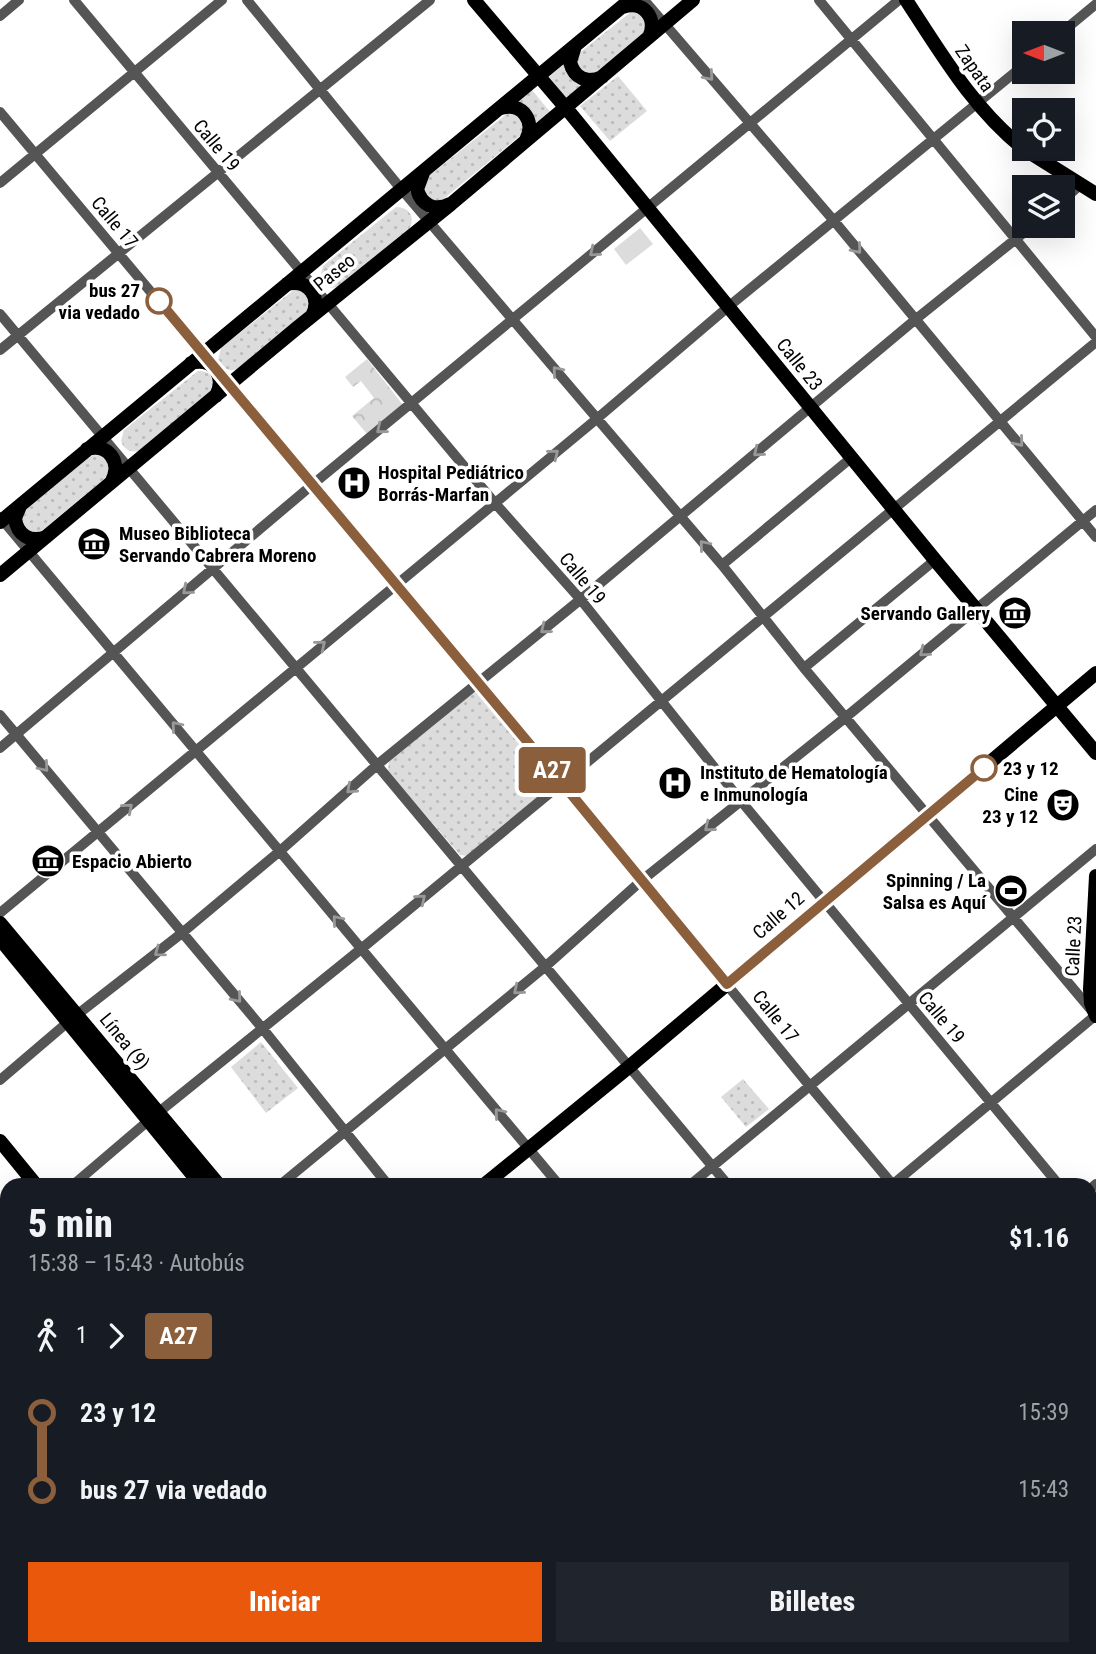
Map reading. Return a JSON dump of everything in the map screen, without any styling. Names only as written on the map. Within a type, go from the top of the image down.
[{"type":"main road","name":"Calle 23","points":[[474,0],[1096,753]]},
{"type":"main road","name":"Paseo","points":[[0,575],[328,302],[451,204],[693,0]]},
{"type":"main road","name":"Zapata","points":[[906,0],[977,105],[1012,138]]},
{"type":"main road","points":[[647,3],[656,13],[667,16],[680,12]]},
{"type":"main road","name":"Paseo","points":[[1,522],[626,4]]},
{"type":"main road","points":[[626,4],[635,5],[647,12],[652,24],[649,37]]},
{"type":"main road","points":[[576,45],[570,62],[574,73],[591,81],[603,77]]},
{"type":"main road","points":[[500,108],[514,106],[525,114],[530,127],[526,139]]},
{"type":"main road","name":"Zapata","points":[[1043,161],[1096,194]]},
{"type":"main road","points":[[424,172],[417,189],[422,200],[439,208],[451,204]]},
{"type":"main road","points":[[391,200],[404,198],[416,205],[423,226]]},
{"type":"main road","points":[[315,261],[310,274],[315,287],[327,294],[340,293]]},
{"type":"main road","points":[[287,284],[300,283],[312,290],[316,303],[312,316]]},
{"type":"main road","points":[[197,359],[216,370],[221,383],[216,396]]},
{"type":"main road","points":[[116,427],[111,439],[116,453],[134,464]]},
{"type":"main road","points":[[87,449],[100,448],[113,456],[116,468],[112,481]]},
{"type":"main road","points":[[20,505],[15,518],[21,533],[37,540],[50,535]]},
{"type":"main road","points":[[1,522],[16,537],[20,547],[20,554],[12,565]]},
{"type":"main road","name":"Calle 12","points":[[492,1178],[630,1066],[1096,673]]},
{"type":"main road","name":"Calle 23","points":[[1096,876],[1090,989],[1091,1003],[1096,1015]]},
{"type":"main road","name":"Línea (9)","points":[[0,923],[154,1117],[212,1178]]},
{"type":"main road","name":"Línea (9)","points":[[0,939],[73,1018]]},
{"type":"main road","name":"Línea (9)","points":[[154,1117],[196,1178]]},
{"type":"main road","points":[[0,1141],[30,1178]]},
{"type":"street","points":[[0,16],[19,0]]},
{"type":"street","name":"Calle 19","points":[[74,0],[494,502],[580,600],[741,801],[1053,1178]]},
{"type":"street","points":[[0,183],[222,0]]},
{"type":"street","points":[[247,0],[416,205]]},
{"type":"street","points":[[0,349],[430,0]]},
{"type":"street","points":[[81,1178],[894,510],[1096,340],[819,0]]},
{"type":"street","points":[[0,748],[312,485],[898,0]]},
{"type":"street","points":[[647,3],[835,222],[1096,537]]},
{"type":"street","points":[[1075,21],[1096,4]]},
{"type":"street","points":[[0,913],[728,307],[1012,75]]},
{"type":"street","name":"Calle 17","points":[[0,112],[119,253],[197,359]]},
{"type":"street","points":[[1075,189],[1080,185]]},
{"type":"street","points":[[423,226],[514,320],[722,565],[927,816],[1096,1015],[900,1178]]},
{"type":"street","points":[[0,1080],[73,1018],[183,933],[377,765],[1017,238]]},
{"type":"street","points":[[0,314],[116,453]]},
{"type":"street","name":"Calle 17","points":[[216,370],[562,783],[886,1178]]},
{"type":"street","points":[[722,565],[852,458]]},
{"type":"street","points":[[134,464],[212,569],[722,1178]]},
{"type":"street","points":[[289,1178],[546,966],[641,881],[846,717],[1096,510]]},
{"type":"street","points":[[16,537],[553,1178]]},
{"type":"street","points":[[804,668],[935,560]]},
{"type":"street","points":[[0,715],[263,1029],[382,1178]]},
{"type":"street","points":[[698,1178],[1096,849]]},
{"type":"green space","points":[[631,12],[639,13],[646,22],[643,33],[595,74],[579,73],[576,57],[578,54]]},
{"type":"green space","points":[[564,64],[576,83],[583,88],[567,100],[549,77]]},
{"type":"green space","points":[[618,76],[647,111],[610,141],[580,106]]},
{"type":"green space","points":[[532,90],[551,113],[535,125],[517,101]]},
{"type":"green space","points":[[509,112],[523,118],[522,134],[441,201],[429,201],[422,184],[424,180]]},
{"type":"green space","points":[[396,207],[405,209],[410,214],[412,220],[409,229],[340,286],[330,288],[325,285],[320,277],[323,266]]},
{"type":"green space","points":[[640,228],[653,244],[626,265],[614,249]]},
{"type":"green space","points":[[295,289],[303,290],[310,299],[307,311],[238,369],[223,368],[218,360],[221,348]]},
{"type":"green space","points":[[367,359],[403,405],[367,434],[352,416],[374,398],[361,381],[353,387],[345,377]]},
{"type":"green space","points":[[198,371],[206,372],[211,377],[210,392],[141,450],[134,452],[126,449],[121,441],[124,430]]},
{"type":"green space","points":[[92,455],[108,456],[109,475],[40,532],[36,534],[24,531],[21,515],[23,512]]},
{"type":"green space","points":[[472,692],[481,693],[552,778],[551,789],[468,856],[460,855],[388,771],[389,760]]},
{"type":"green space","points":[[261,1042],[298,1088],[266,1113],[231,1067]]},
{"type":"green space","points":[[743,1079],[769,1109],[746,1127],[721,1097]]},
{"type":"bus line","name":"A27","points":[[159,301],[727,984],[984,768]]},
{"type":"place","name":"bus 27 via vedado","points":[[159,301]]},
{"type":"place","name":"Hospital Pediátrico Borrás-Marfan","points":[[354,483]]},
{"type":"place","name":"Museo Biblioteca Servando Cabrera Moreno","points":[[94,544]]},
{"type":"place","name":"Servando Gallery","points":[[1015,613]]},
{"type":"place","name":"23 y 12","points":[[984,768]]},
{"type":"place","name":"Instituto de Hematología e Inmunología","points":[[675,783]]},
{"type":"place","name":"Cine 23 y 12","points":[[1063,805]]},
{"type":"place","name":"Espacio Abierto","points":[[48,861]]},
{"type":"place","name":"Spinning / La Salsa es Aquí","points":[[1011,891]]}]
